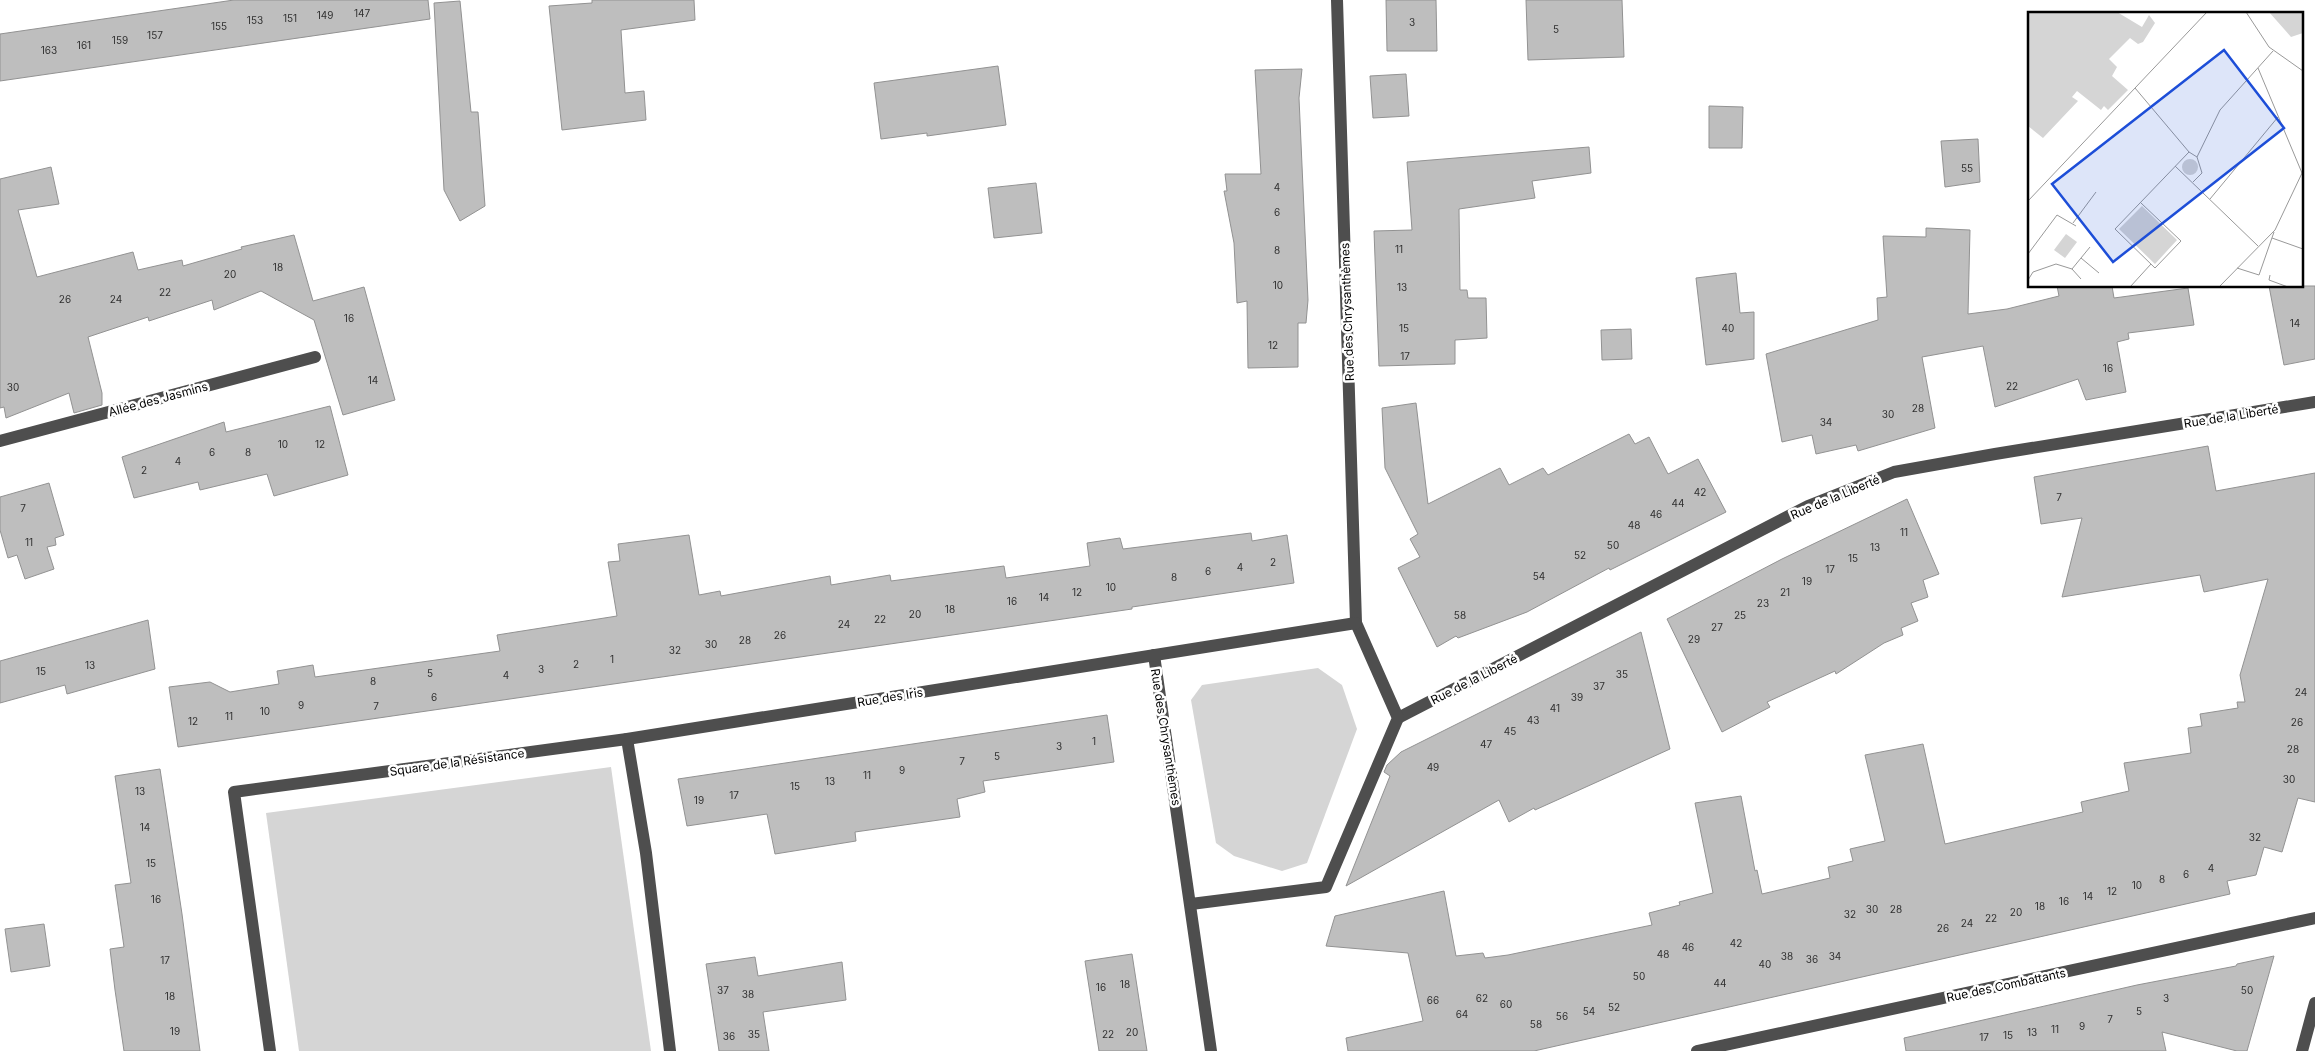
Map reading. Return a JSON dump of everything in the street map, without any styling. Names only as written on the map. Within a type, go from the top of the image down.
[{"type":"street","name":"Rue des Chrysanthèmes","points":[[1337,0],[1356,623],[1398,718]]},
{"type":"street","name":"Allée des Jasmins","points":[[0,441],[315,357]]},
{"type":"street","name":"Rue de la Liberté","points":[[1398,718],[1808,506],[1894,472],[2315,402]]},
{"type":"street","name":"Rue des Chrysanthèmes","points":[[1211,1051],[1154,655],[1356,623]]},
{"type":"street","name":"Rue des Iris","points":[[627,739],[1154,655]]},
{"type":"street","points":[[1191,904],[1326,887],[1398,718]]},
{"type":"street","points":[[627,739],[646,852],[670,1051]]},
{"type":"street","name":"Square de la Résistance","points":[[270,1051],[234,792],[627,739]]},
{"type":"street","name":"Rue des Combattants","points":[[1697,1051],[2315,918]]},
{"type":"street","points":[[2302,1051],[2315,1003]]},
{"type":"shaded area","points":[[1318,668],[1342,685],[1357,729],[1307,863],[1282,871],[1234,856],[1216,843],[1191,700],[1202,685]]},
{"type":"shaded area","points":[[611,767],[651,1051],[299,1051],[266,813]]},
{"type":"building","points":[[234,0],[428,0],[430,19],[0,81],[0,34]]},
{"type":"building","points":[[592,0],[694,0],[695,20],[621,30],[625,93],[644,91],[646,120],[562,130],[549,6],[592,3]]},
{"type":"building","points":[[1386,0],[1436,0],[1437,51],[1387,51]]},
{"type":"building","points":[[1526,0],[1622,0],[1624,57],[1528,60]]},
{"type":"building","points":[[460,1],[471,112],[478,112],[485,206],[460,221],[444,190],[434,3]]},
{"type":"building","points":[[998,66],[1006,125],[927,136],[927,133],[881,139],[874,83]]},
{"type":"building","points":[[1302,69],[1299,98],[1308,300],[1306,323],[1298,323],[1298,367],[1248,368],[1247,301],[1237,303],[1234,243],[1224,191],[1227,191],[1225,174],[1261,174],[1255,70]]},
{"type":"building","points":[[1406,74],[1409,116],[1373,118],[1370,76]]},
{"type":"building","points":[[1709,106],[1743,107],[1742,148],[1709,148]]},
{"type":"building","points":[[1978,139],[1980,182],[1945,187],[1941,141]]},
{"type":"building","points":[[1589,147],[1591,173],[1532,181],[1535,198],[1459,209],[1460,290],[1467,290],[1468,298],[1486,298],[1487,338],[1455,340],[1455,364],[1379,366],[1374,231],[1412,230],[1407,162]]},
{"type":"building","points":[[51,167],[59,204],[18,210],[37,277],[133,252],[138,270],[182,260],[183,266],[242,249],[241,247],[294,235],[313,301],[364,287],[395,400],[343,415],[314,320],[261,291],[214,310],[212,300],[149,321],[148,317],[88,337],[102,393],[102,405],[74,413],[69,393],[6,418],[4,407],[0,408],[0,179]]},
{"type":"building","points":[[1036,183],[1042,233],[994,238],[988,188]]},
{"type":"building","points":[[1926,228],[1970,230],[1968,314],[2007,309],[2059,296],[2057,288],[2112,288],[2114,298],[2188,288],[2194,325],[2128,333],[2129,339],[2117,342],[2126,392],[2086,400],[2078,379],[1995,407],[1983,346],[1922,357],[1935,428],[1858,451],[1856,445],[1816,454],[1812,435],[1782,442],[1766,354],[1878,320],[1877,298],[1887,297],[1883,236],[1926,237]]},
{"type":"building","points":[[1736,273],[1740,313],[1754,312],[1754,359],[1706,365],[1696,278]]},
{"type":"building","points":[[2315,286],[2315,359],[2284,365],[2269,288]]},
{"type":"building","points":[[1631,329],[1632,359],[1602,360],[1601,330]]},
{"type":"building","points":[[1416,403],[1428,504],[1500,468],[1509,485],[1543,468],[1548,475],[1629,434],[1635,444],[1649,437],[1668,474],[1698,459],[1726,512],[1610,570],[1609,568],[1527,612],[1458,638],[1456,636],[1437,647],[1398,568],[1420,557],[1410,539],[1418,534],[1385,468],[1382,408]]},
{"type":"building","points":[[330,406],[348,475],[274,496],[267,474],[200,490],[198,482],[134,498],[122,457],[224,422],[226,432]]},
{"type":"building","points":[[2208,446],[2216,491],[2315,473],[2315,802],[2298,798],[2282,852],[2264,847],[2256,875],[2227,881],[2230,894],[1534,1051],[1348,1051],[1346,1038],[1423,1021],[1408,953],[1326,946],[1335,916],[1444,891],[1456,956],[1483,953],[1485,958],[1508,955],[1652,925],[1649,913],[1680,905],[1679,902],[1713,893],[1695,803],[1741,796],[1755,871],[1757,870],[1762,894],[1830,878],[1828,867],[1853,861],[1850,849],[1885,841],[1865,755],[1923,744],[1945,844],[2083,812],[2081,802],[2129,791],[2124,763],[2191,753],[2188,728],[2202,726],[2200,714],[2238,708],[2237,702],[2245,702],[2240,675],[2268,579],[2204,592],[2200,575],[2062,597],[2082,518],[2041,524],[2034,477]]},
{"type":"building","points":[[49,483],[64,535],[55,538],[56,545],[47,547],[54,569],[25,579],[17,555],[8,558],[0,530],[0,497]]},
{"type":"building","points":[[1907,499],[1939,574],[1923,580],[1928,597],[1911,603],[1918,621],[1901,628],[1903,635],[1884,643],[1836,674],[1835,671],[1767,702],[1770,707],[1722,732],[1667,619],[1782,559]]},
{"type":"building","points":[[1251,533],[1252,541],[1287,535],[1294,583],[1132,607],[1132,609],[178,747],[169,687],[210,682],[230,692],[279,684],[277,671],[313,665],[315,677],[500,651],[497,635],[617,616],[608,562],[620,561],[618,544],[689,535],[699,595],[720,591],[721,596],[830,576],[831,585],[890,575],[891,581],[1004,566],[1006,578],[1090,566],[1087,543],[1120,538],[1123,549]]},
{"type":"building","points":[[148,620],[155,669],[67,694],[65,685],[0,703],[0,661]]},
{"type":"building","points":[[1641,632],[1670,749],[1535,810],[1534,808],[1509,822],[1499,800],[1346,886],[1390,776],[1384,772],[1387,765],[1401,752]]},
{"type":"building","points":[[1107,715],[1114,762],[983,781],[985,792],[957,799],[960,817],[855,832],[856,841],[775,854],[767,814],[687,826],[678,779]]},
{"type":"building","points":[[160,769],[200,1051],[124,1051],[115,990],[110,949],[124,947],[115,885],[131,883],[115,776]]},
{"type":"building","points":[[44,924],[50,966],[11,972],[5,929]]},
{"type":"building","points":[[1132,954],[1147,1051],[1099,1051],[1085,961]]},
{"type":"building","points":[[2274,956],[2247,1051],[2237,1051],[2162,1032],[2166,1051],[1906,1051],[1904,1038],[2137,985],[2236,966],[2237,964]]},
{"type":"building","points":[[755,957],[758,976],[842,962],[846,1000],[763,1012],[769,1051],[719,1051],[706,964]]}]
